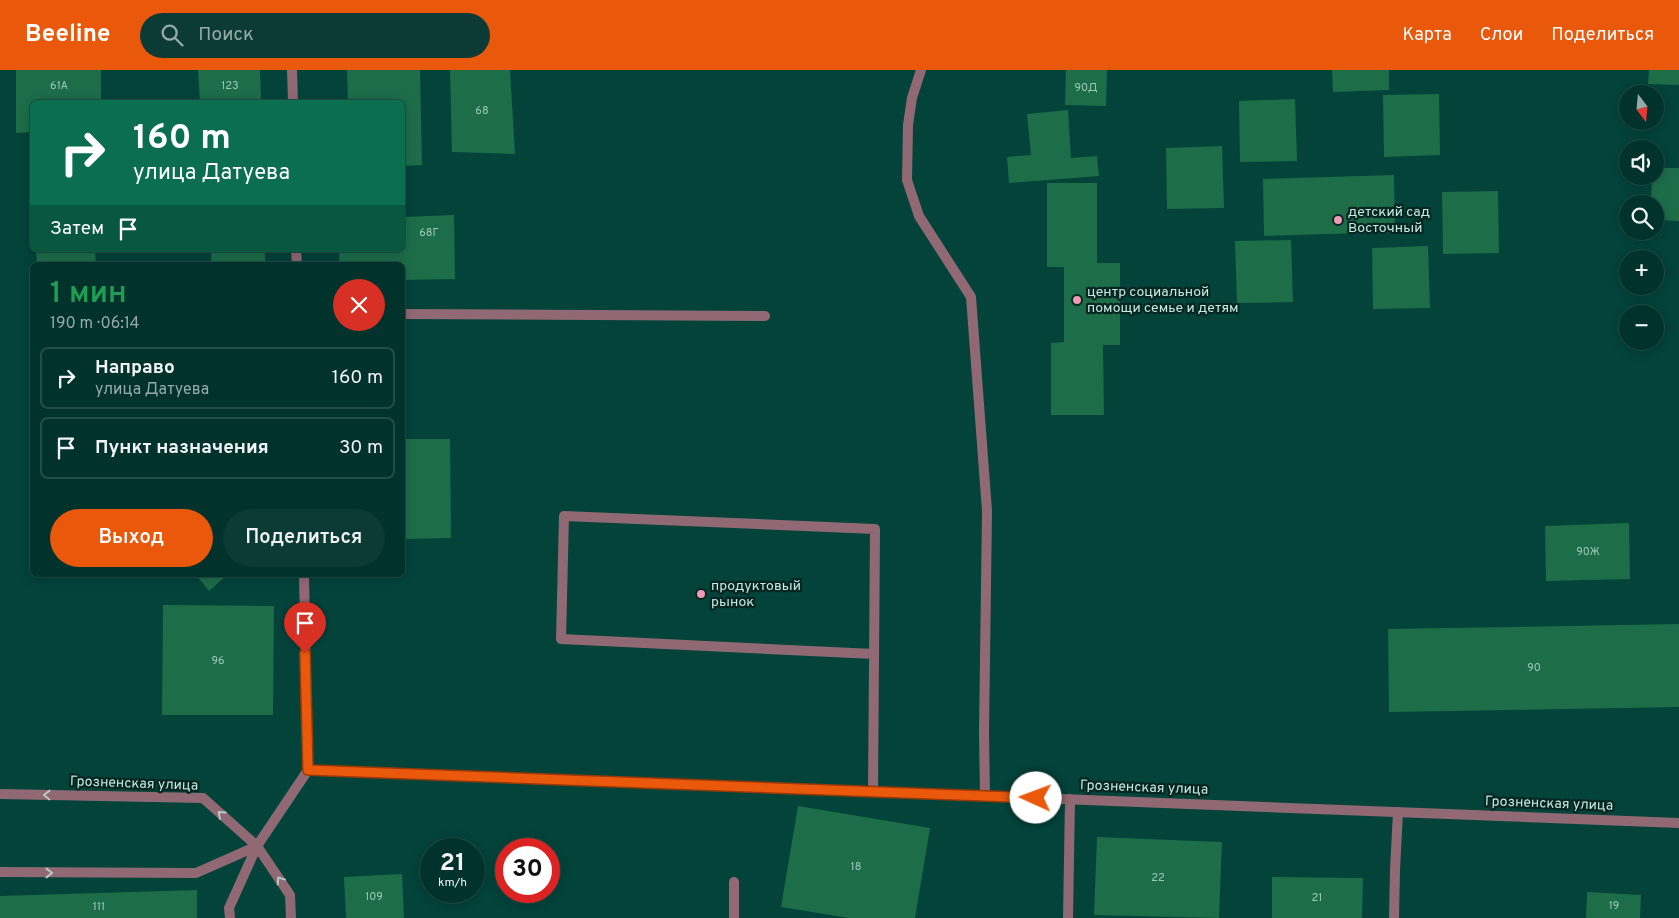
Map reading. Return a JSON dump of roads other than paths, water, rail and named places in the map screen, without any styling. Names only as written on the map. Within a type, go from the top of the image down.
[{"type":"street","points":[[292,70],[293,100]]},
{"type":"street","points":[[921,70],[912,98],[908,125],[907,180],[919,216],[971,297],[987,511],[985,796]]},
{"type":"street","points":[[405,314],[765,316]]},
{"type":"street","points":[[873,792],[875,529],[564,516],[561,639],[874,654]]},
{"type":"street","points":[[230,918],[229,908],[257,846],[308,770],[304,577]]},
{"type":"street","name":"Грозненская улица","points":[[308,770],[1679,823]]},
{"type":"street","name":"Грозненская улица","points":[[0,794],[203,798],[257,846],[290,895],[291,918]]},
{"type":"street","points":[[1068,918],[1070,799]]},
{"type":"street","points":[[1394,918],[1394,870],[1398,812]]},
{"type":"street","points":[[0,872],[196,873],[257,846]]},
{"type":"street","points":[[734,882],[734,918]]},
{"type":"place","name":"детский сад Восточный","points":[[1338,220]]},
{"type":"place","name":"центр социальной помощи семье и детям","points":[[1077,300]]},
{"type":"place","name":"продуктовый рынок","points":[[701,594]]}]
